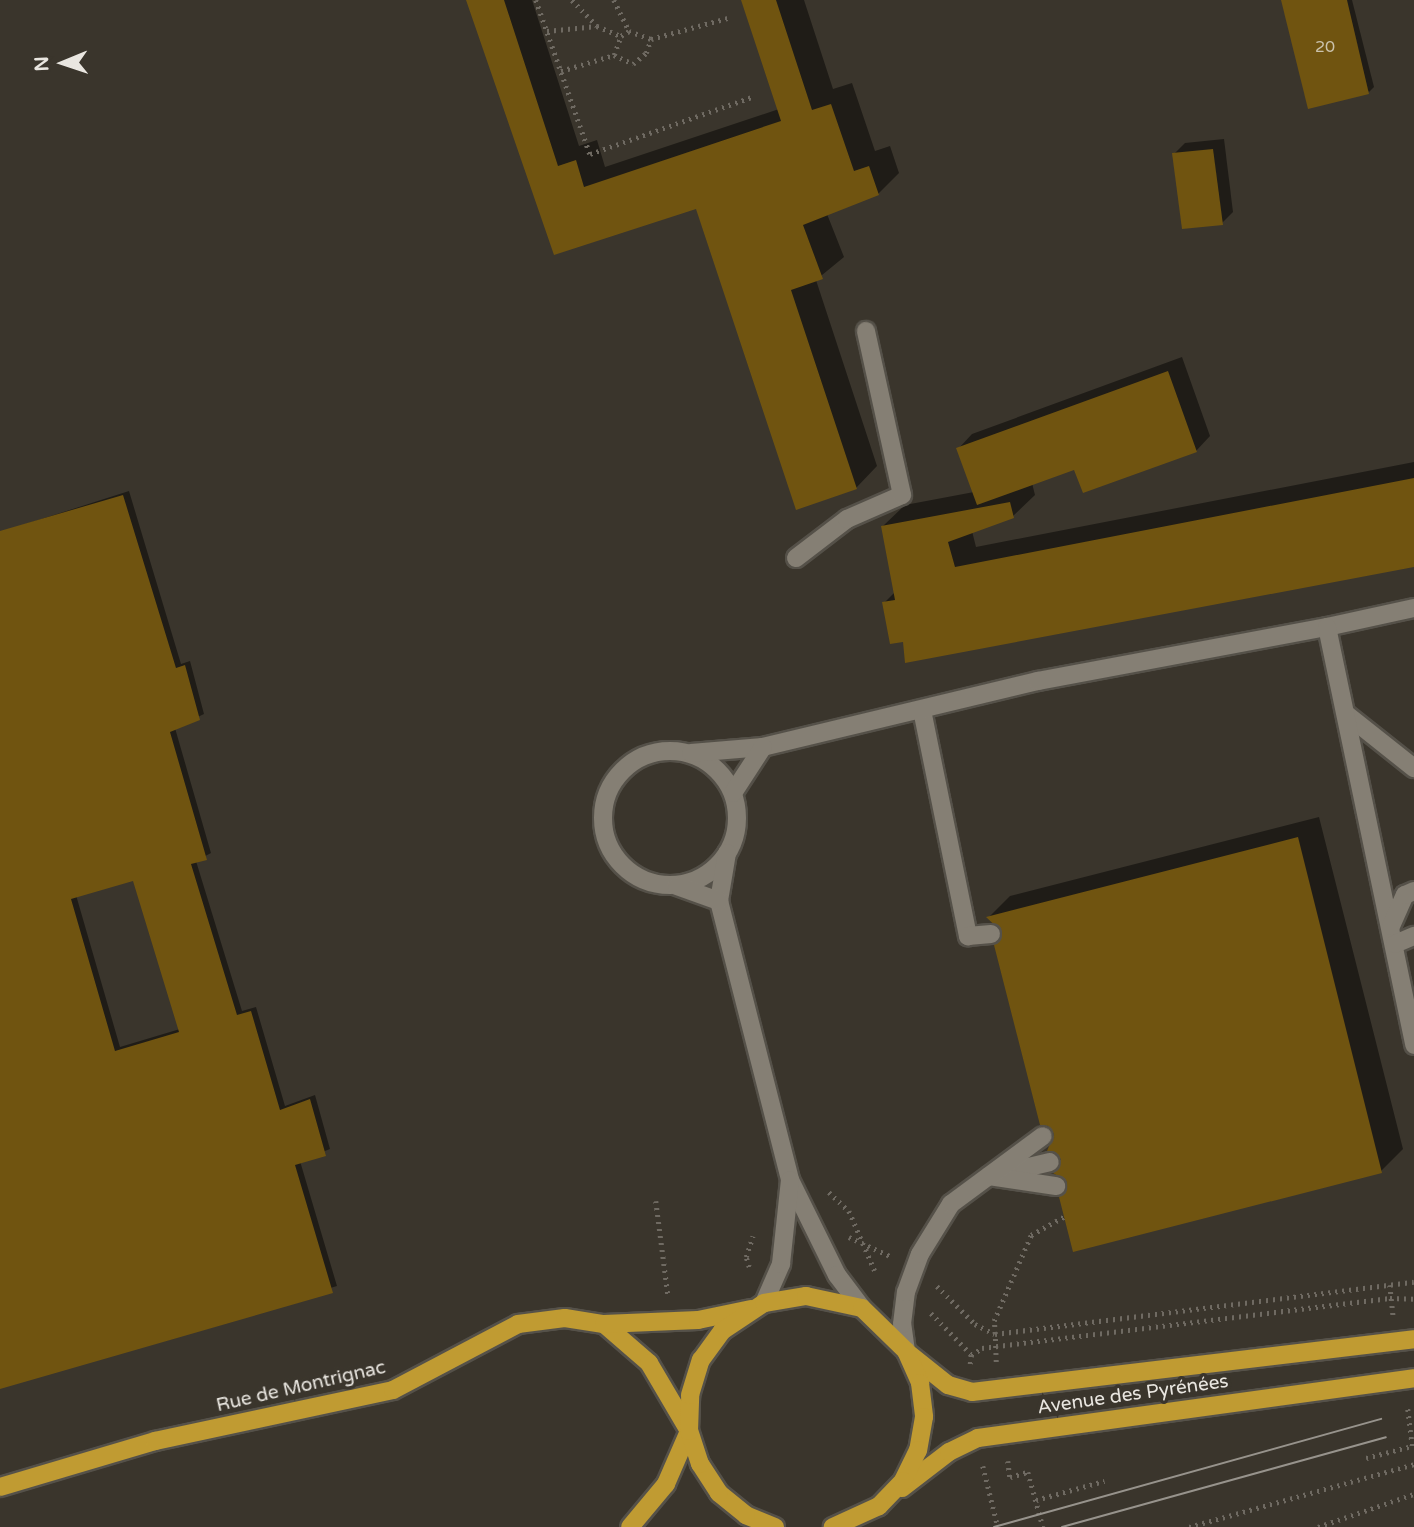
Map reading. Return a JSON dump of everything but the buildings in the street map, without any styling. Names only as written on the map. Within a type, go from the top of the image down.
[{"type":"main road","name":"Rue de Montrignac","points":[[0,1487],[155,1441],[393,1390],[518,1324],[565,1318],[604,1324],[724,1317],[758,1306],[806,1296],[862,1308]]},
{"type":"main road","points":[[630,1527],[666,1484],[690,1431],[690,1395],[701,1360],[722,1331],[758,1306]]},
{"type":"main road","points":[[833,1527],[879,1506],[903,1481],[918,1450],[924,1417],[920,1383],[906,1352],[862,1308]]},
{"type":"main road","points":[[604,1324],[649,1363],[690,1431],[700,1464],[719,1493],[746,1515],[775,1527]]},
{"type":"main road","name":"Avenue des Pyrénées","points":[[906,1352],[948,1385],[972,1392],[1414,1339]]},
{"type":"main road","name":"Avenue des Pyrénées","points":[[879,1506],[949,1452],[978,1438],[1414,1377]]},
{"type":"lane","points":[[796,558],[847,519],[902,495],[866,331]]},
{"type":"lane","points":[[719,901],[676,886],[654,884],[634,876],[617,861],[606,841],[603,803],[610,785],[635,760],[671,750],[691,753],[763,747],[1038,681],[1414,608]]},
{"type":"lane","points":[[1327,626],[1414,1045]]},
{"type":"lane","points":[[922,710],[968,936],[991,934]]},
{"type":"lane","points":[[1346,714],[1414,768]]},
{"type":"lane","points":[[733,793],[763,747]]},
{"type":"lane","points":[[691,753],[709,762],[733,793],[737,813],[719,901],[790,1180],[833,1267],[862,1308]]},
{"type":"lane","points":[[676,886],[714,869],[727,853]]},
{"type":"lane","points":[[1391,926],[1405,895],[1414,891]]},
{"type":"lane","points":[[1395,944],[1414,936]]},
{"type":"lane","points":[[906,1352],[902,1306],[920,1254],[951,1204],[1043,1136]]},
{"type":"lane","points":[[989,1177],[1050,1162]]},
{"type":"lane","points":[[989,1177],[1056,1186]]},
{"type":"lane","points":[[758,1306],[781,1264],[790,1180]]},
{"type":"path","points":[[536,0],[590,154],[752,97]]},
{"type":"path","points":[[572,0],[597,26],[621,36]]},
{"type":"path","points":[[614,0],[629,31],[651,39],[728,18]]},
{"type":"path","points":[[547,31],[597,26]]},
{"type":"path","points":[[614,55],[621,36],[629,31]]},
{"type":"path","points":[[561,71],[614,55],[633,64],[646,53],[651,39]]},
{"type":"path","points":[[656,1200],[669,1291],[664,1321]]},
{"type":"path","points":[[995,1334],[994,1321],[1031,1235],[1064,1217]]},
{"type":"path","points":[[1412,1308],[1405,1299],[1414,1299]]},
{"type":"path","points":[[1189,1527],[1414,1464]]},
{"type":"path","points":[[1035,1500],[1104,1481]]},
{"type":"path","points":[[1318,1527],[1414,1494]]},
{"type":"tram line","points":[[994,1527],[1381,1419]]},
{"type":"tram line","points":[[1062,1527],[1386,1437]]}]
